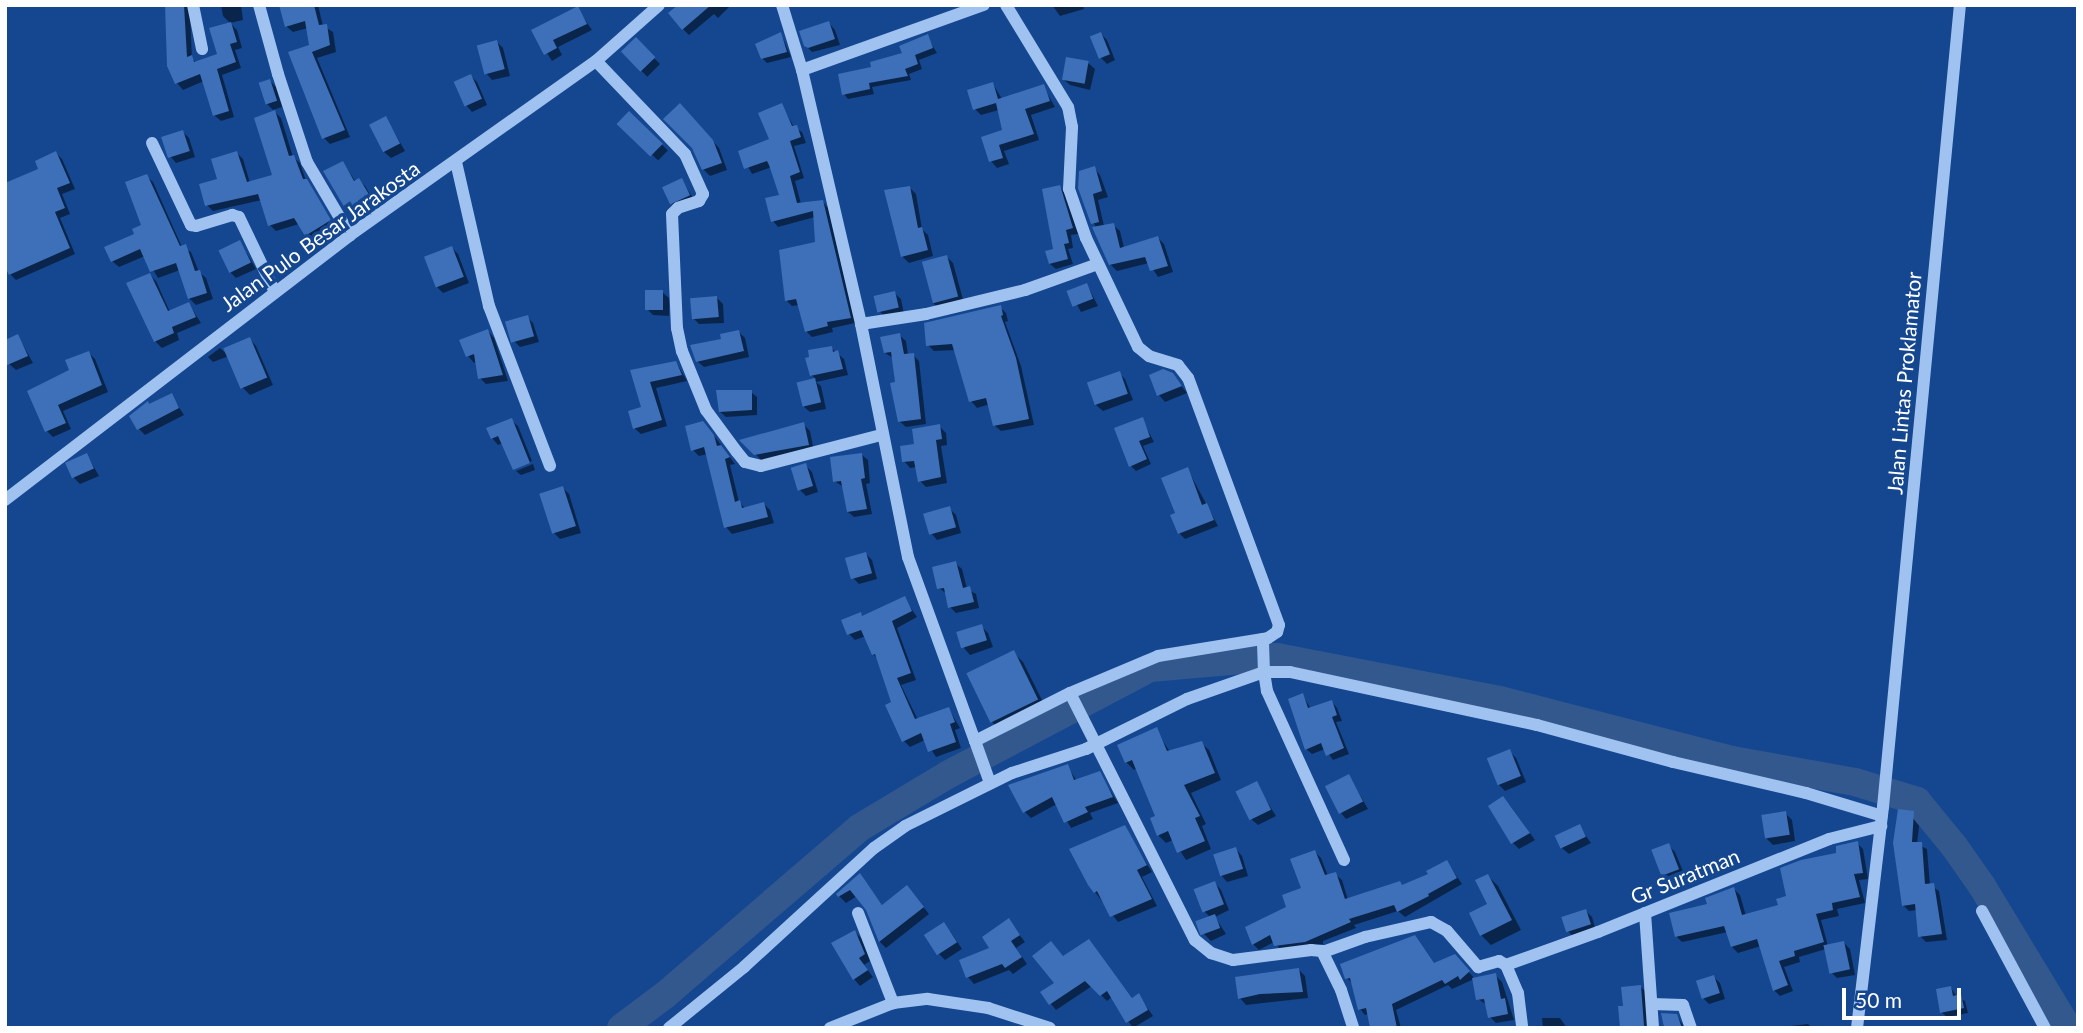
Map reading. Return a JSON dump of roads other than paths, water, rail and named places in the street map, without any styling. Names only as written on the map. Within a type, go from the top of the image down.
[{"type":"street","points":[[193,5],[202,49]]},
{"type":"street","points":[[259,5],[281,85],[307,162],[350,235]]},
{"type":"street","name":"Jalan Pulo Besar Jarakosta","points":[[5,500],[350,235],[596,61],[659,5]]},
{"type":"street","points":[[782,5],[802,70],[861,324],[881,435],[908,557],[989,781]]},
{"type":"street","points":[[802,70],[984,5]]},
{"type":"street","points":[[977,748],[1071,697],[1158,656],[1263,644],[1277,632],[1279,622],[1188,378],[1178,365],[1149,356],[1138,346],[1098,264],[1069,189],[1072,127],[1068,107],[1006,5]]},
{"type":"street","name":"Jalan Lintas Proklamator","points":[[1882,817],[1960,5]]},
{"type":"street","points":[[596,61],[685,154],[703,194],[699,201],[678,208],[673,214],[677,328],[682,351],[706,410],[737,452],[745,462],[761,466],[881,435]]},
{"type":"street","points":[[152,143],[191,225],[232,215],[239,217],[275,292]]},
{"type":"street","points":[[456,162],[489,306],[550,466]]},
{"type":"street","points":[[861,324],[926,314],[1025,290],[1098,264]]},
{"type":"street","points":[[1263,644],[1267,691],[1344,860]]},
{"type":"street","points":[[669,1028],[744,967],[874,848],[915,821],[989,781],[1096,745],[1187,699],[1264,669],[1290,672],[1537,725],[1673,762],[1806,793],[1882,817],[1857,1028]]},
{"type":"street","points":[[1071,697],[1176,906],[1201,946],[1211,953],[1233,960],[1311,950],[1323,952],[1365,937],[1432,922],[1447,931],[1478,967],[1499,961],[1506,965],[1518,993],[1522,1028]]},
{"type":"street","name":"Gr Suratman","points":[[1506,965],[1645,913],[1882,817]]},
{"type":"street","points":[[1982,911],[2045,1028]]},
{"type":"street","points":[[858,913],[893,1003]]},
{"type":"street","points":[[1645,913],[1653,1028]]},
{"type":"street","points":[[1323,952],[1341,990],[1353,1028]]},
{"type":"street","points":[[830,1028],[893,1003],[928,999],[988,1007],[1050,1028]]},
{"type":"street","points":[[1652,1004],[1683,1004],[1691,1028]]},
{"type":"waterway","points":[[621,1028],[665,995],[859,828],[949,774],[1150,668],[1277,657],[1500,700],[1732,760],[1855,782],[1917,801],[1982,886],[2068,1028]]}]
